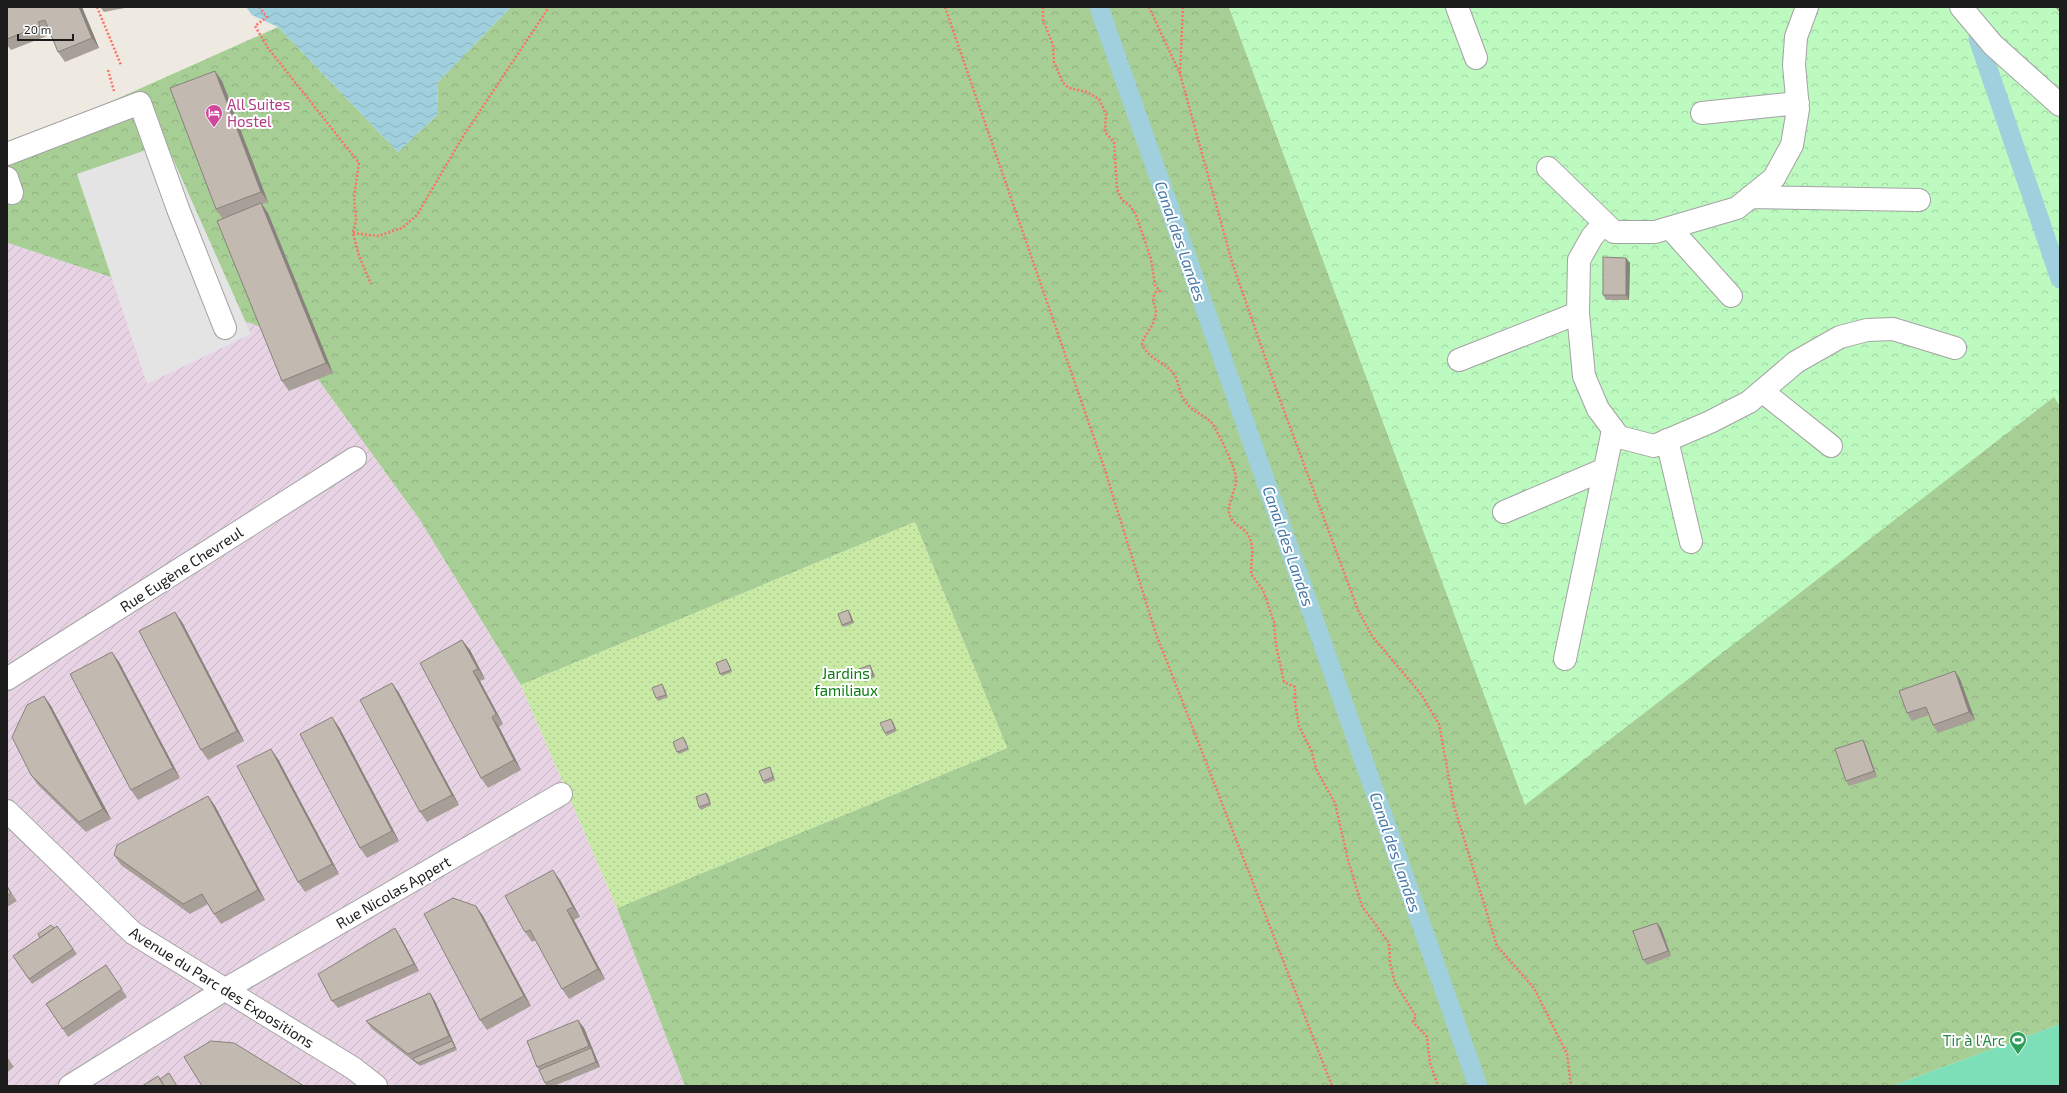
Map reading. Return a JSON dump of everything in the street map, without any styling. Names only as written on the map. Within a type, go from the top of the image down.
[{"type":"street","points":[[1458,7],[1476,58]]},
{"type":"street","points":[[1548,168],[1614,232],[1655,232],[1737,208],[1774,178],[1792,145],[1798,103],[1794,65],[1796,37],[1807,7]]},
{"type":"street","points":[[1961,7],[1993,45],[2060,105]]},
{"type":"street","points":[[7,154],[140,103],[178,209],[225,328]]},
{"type":"street","points":[[1702,113],[1798,103]]},
{"type":"street","points":[[1750,197],[1919,200]]},
{"type":"street","points":[[1604,223],[1592,237],[1579,260],[1578,313],[1584,376],[1598,409],[1619,437],[1654,446],[1749,402],[1796,362],[1840,337],[1867,330],[1893,328],[1955,348]]},
{"type":"street","points":[[1670,228],[1731,296]]},
{"type":"street","points":[[1459,360],[1578,313]]},
{"type":"street","points":[[1762,391],[1831,446]]},
{"type":"street","points":[[1565,658],[1613,430]]},
{"type":"street","points":[[1667,440],[1691,542]]},
{"type":"street","name":"Rue Eugène Chevreul","points":[[7,680],[355,458]]},
{"type":"street","points":[[1504,512],[1605,469]]},
{"type":"street","name":"Rue Nicolas Appert","points":[[70,1086],[224,990],[561,794]]},
{"type":"street","name":"Avenue du Parc des Expositions","points":[[7,811],[133,933],[353,1068],[376,1086]]},
{"type":"path","points":[[97,7],[121,65]]},
{"type":"path","points":[[259,7],[267,17],[256,26],[268,48],[359,163],[354,197],[356,220],[353,233],[359,256],[371,284]]},
{"type":"path","points":[[353,233],[378,236],[402,228],[417,215],[462,138],[549,7]]},
{"type":"path","points":[[944,7],[1104,464],[1155,631],[1332,1086]]},
{"type":"path","points":[[1043,7],[1043,20],[1053,45],[1054,62],[1063,83],[1072,89],[1092,94],[1102,103],[1106,114],[1105,132],[1114,142],[1116,189],[1122,200],[1130,206],[1136,215],[1151,259],[1155,285],[1160,292],[1156,292],[1153,296],[1152,301],[1156,310],[1154,322],[1142,344],[1153,358],[1172,372],[1179,393],[1187,404],[1211,422],[1234,467],[1236,480],[1234,496],[1229,508],[1229,516],[1236,524],[1246,531],[1251,540],[1253,560],[1251,574],[1263,590],[1274,622],[1276,645],[1284,682],[1294,687],[1299,726],[1311,750],[1317,771],[1335,803],[1348,860],[1359,899],[1364,911],[1379,927],[1389,942],[1390,963],[1395,982],[1416,1016],[1413,1021],[1414,1024],[1427,1038],[1430,1063],[1438,1086]]},
{"type":"path","points":[[1149,7],[1180,74],[1232,262],[1280,400],[1358,610],[1372,636],[1422,694],[1439,724],[1454,806],[1497,946],[1534,988],[1567,1054],[1571,1086]]},
{"type":"path","points":[[1180,74],[1183,7]]},
{"type":"shaded area","points":[[166,143],[251,334],[147,384],[77,174]]},
{"type":"shaded area","points":[[7,241],[8,243],[286,335],[420,520],[521,685],[617,908],[685,1086],[7,1086]]},
{"type":"green space","points":[[511,7],[1229,7],[1525,804],[2054,396],[2060,406],[2060,1024],[1892,1086],[685,1086],[617,908],[1007,748],[915,522],[521,685],[420,520],[286,335],[8,243],[7,241],[7,148],[278,27],[398,152],[437,115],[438,82]]},
{"type":"green space","points":[[1229,7],[2060,7],[2060,406],[2054,397],[1525,805]]},
{"type":"green space","name":"Jardins familiaux","points":[[915,522],[1007,748],[617,908],[521,685]]},
{"type":"green space","name":"Tir à l'Arc","points":[[2060,1024],[2060,1086],[1892,1086]]},
{"type":"water","points":[[246,7],[511,7],[438,82],[437,115],[398,152],[278,27],[252,15]]},
{"type":"building","points":[[7,7],[79,7],[92,38],[58,52],[45,20],[38,22],[40,26],[7,39]]},
{"type":"building","name":"All Suites Hostel","points":[[215,71],[261,192],[216,209],[170,88]]},
{"type":"building","points":[[261,203],[326,363],[282,381],[217,221]]},
{"type":"building","points":[[1603,257],[1626,258],[1626,295],[1603,295]]},
{"type":"building","points":[[848,610],[852,621],[842,625],[838,614]]},
{"type":"building","points":[[175,612],[237,731],[201,750],[139,631]]},
{"type":"building","points":[[462,640],[478,669],[473,671],[496,714],[492,717],[514,760],[481,778],[420,663]]},
{"type":"building","points":[[112,652],[173,768],[131,790],[70,674]]},
{"type":"building","points":[[726,659],[731,670],[720,674],[716,663]]},
{"type":"building","points":[[870,665],[873,675],[863,679],[859,669]]},
{"type":"building","points":[[1955,671],[1969,712],[1933,725],[1926,707],[1907,713],[1899,691]]},
{"type":"building","points":[[392,683],[452,795],[420,812],[360,700]]},
{"type":"building","points":[[662,684],[666,695],[656,698],[652,688]]},
{"type":"building","points":[[44,696],[103,809],[79,822],[31,775],[12,737],[27,705]]},
{"type":"building","points":[[332,717],[392,831],[360,848],[300,734]]},
{"type":"building","points":[[891,719],[895,729],[885,733],[880,723]]},
{"type":"building","points":[[683,737],[688,748],[677,752],[673,742]]},
{"type":"building","points":[[1863,740],[1874,771],[1846,781],[1835,749]]},
{"type":"building","points":[[271,749],[332,864],[298,882],[237,766]]},
{"type":"building","points":[[770,767],[773,777],[763,781],[759,771]]},
{"type":"building","points":[[706,793],[710,803],[699,807],[696,797]]},
{"type":"building","points":[[208,796],[258,890],[214,914],[202,894],[183,904],[114,855],[117,845]]},
{"type":"building","points":[[553,870],[573,907],[567,910],[598,969],[562,989],[530,930],[525,932],[505,896]]},
{"type":"building","points":[[7,886],[11,893],[7,896]]},
{"type":"building","points":[[453,898],[476,906],[524,996],[480,1020],[424,914]]},
{"type":"building","points":[[1657,923],[1668,951],[1643,960],[1633,931]]},
{"type":"building","points":[[51,925],[54,928],[40,938],[38,934]]},
{"type":"building","points":[[57,926],[73,949],[29,979],[13,956]]},
{"type":"building","points":[[395,928],[414,964],[332,1001],[318,974]]},
{"type":"building","points":[[106,965],[122,989],[63,1029],[46,1004]]},
{"type":"building","points":[[430,993],[449,1036],[408,1054],[366,1021]]},
{"type":"building","points":[[578,1020],[589,1046],[537,1067],[527,1041]]},
{"type":"building","points":[[211,1041],[234,1043],[304,1086],[202,1086],[184,1057]]},
{"type":"building","points":[[452,1041],[455,1047],[418,1063],[412,1059]]},
{"type":"building","points":[[591,1048],[596,1062],[545,1083],[539,1070]]},
{"type":"building","points":[[169,1073],[177,1086],[164,1086],[160,1079]]},
{"type":"building","points":[[158,1076],[164,1086],[142,1086]]},
{"type":"waterway","name":"Canal des Landes","points":[[1099,7],[1478,1086]]},
{"type":"waterway","points":[[1978,39],[2060,279]]},
{"type":"place","name":"All Suites Hostel","points":[[214,128]]},
{"type":"place","name":"Tir à l'Arc","points":[[2018,1055]]}]
